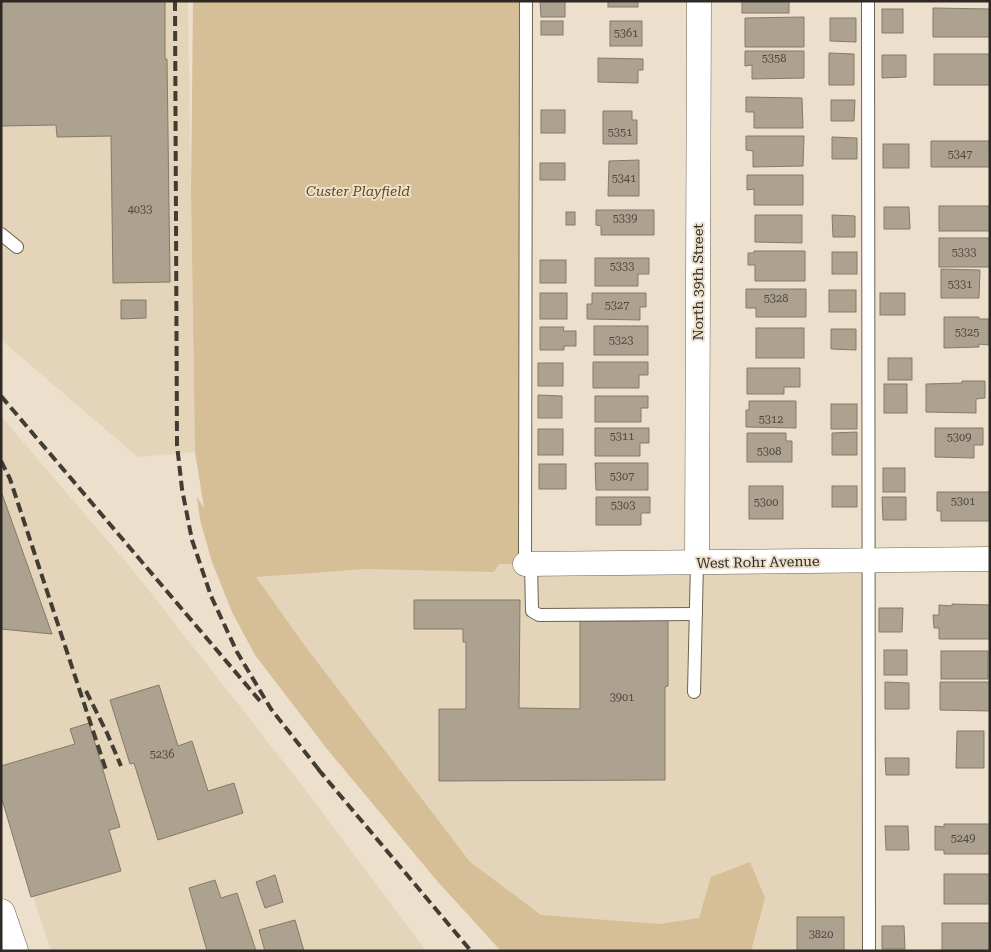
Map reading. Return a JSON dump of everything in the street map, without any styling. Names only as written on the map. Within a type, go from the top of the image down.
[{"type":"main road","points":[[1,913],[14,951]]},
{"type":"street","name":"North 39th Street","points":[[697,563],[699,1]]},
{"type":"street","name":"West Rohr Avenue","points":[[528,564],[990,559]]},
{"type":"lane","points":[[526,1],[528,564],[532,611],[538,616],[696,614]]},
{"type":"lane","points":[[868,1],[870,951]]},
{"type":"lane","points":[[1,234],[17,247]]},
{"type":"lane","points":[[694,692],[697,563]]},
{"type":"shaded area","points":[[1,1],[188,1],[195,452],[138,457],[1,340]]},
{"type":"shaded area","points":[[1,416],[132,569],[312,798],[426,951],[51,951],[1,798]]},
{"type":"shaded area","points":[[870,560],[864,951],[523,951],[239,565],[697,563]]},
{"type":"green space","name":"Custer Playfield","points":[[193,1],[526,1],[525,564],[499,564],[494,572],[366,569],[256,577],[305,646],[470,862],[541,915],[659,924],[699,918],[711,877],[750,862],[765,898],[751,951],[501,951],[438,882],[327,749],[255,655],[232,612],[212,562],[200,520],[197,497],[204,508],[195,452],[191,191]]},
{"type":"building","points":[[1,1],[165,1],[170,282],[113,283],[111,136],[57,137],[56,125],[1,126]]},
{"type":"building","points":[[540,1],[565,1],[565,17],[541,17]]},
{"type":"building","points":[[608,1],[638,1],[638,7],[608,7]]},
{"type":"building","points":[[742,1],[789,1],[789,13],[742,13]]},
{"type":"building","points":[[933,8],[990,9],[990,37],[933,37]]},
{"type":"building","points":[[882,9],[903,9],[903,33],[882,33]]},
{"type":"building","points":[[804,17],[804,47],[745,47],[745,18]]},
{"type":"building","points":[[830,18],[856,18],[856,42],[830,41]]},
{"type":"building","points":[[541,21],[563,21],[563,35],[541,35]]},
{"type":"building","points":[[610,21],[642,21],[642,46],[610,46]]},
{"type":"building","points":[[745,51],[804,51],[804,78],[752,79],[752,65],[745,66]]},
{"type":"building","points":[[829,53],[854,54],[854,85],[829,85]]},
{"type":"building","points":[[934,54],[990,54],[990,85],[934,85]]},
{"type":"building","points":[[882,55],[906,55],[906,77],[882,78]]},
{"type":"building","points":[[598,58],[643,59],[643,70],[638,70],[638,83],[598,82]]},
{"type":"building","points":[[746,97],[802,98],[803,128],[754,128],[754,112],[746,112]]},
{"type":"building","points":[[831,100],[855,100],[854,121],[831,121]]},
{"type":"building","points":[[541,110],[565,110],[565,133],[541,133]]},
{"type":"building","points":[[603,111],[632,111],[632,120],[637,120],[637,144],[603,144]]},
{"type":"building","points":[[746,136],[804,136],[803,166],[753,167],[753,151],[746,150]]},
{"type":"building","points":[[832,137],[857,138],[857,159],[832,159]]},
{"type":"building","points":[[931,141],[989,141],[989,167],[931,167]]},
{"type":"building","points":[[883,144],[909,144],[909,168],[883,168]]},
{"type":"building","points":[[639,160],[639,196],[608,196],[609,161]]},
{"type":"building","points":[[540,163],[565,163],[565,180],[540,180]]},
{"type":"building","points":[[747,175],[803,175],[803,205],[754,205],[754,189],[747,190]]},
{"type":"building","points":[[939,206],[990,206],[990,231],[939,231]]},
{"type":"building","points":[[884,207],[909,207],[910,229],[884,229]]},
{"type":"building","points":[[596,210],[654,210],[654,235],[601,235],[601,226],[596,225]]},
{"type":"building","points":[[566,212],[575,212],[575,225],[566,225]]},
{"type":"building","points":[[755,215],[802,215],[802,243],[755,242]]},
{"type":"building","points":[[832,215],[855,216],[855,237],[833,237]]},
{"type":"building","points":[[939,238],[990,238],[990,267],[939,267]]},
{"type":"building","points":[[754,251],[805,251],[805,281],[755,281],[755,265],[748,265],[748,253],[754,253]]},
{"type":"building","points":[[832,252],[857,252],[857,274],[832,274]]},
{"type":"building","points":[[595,258],[649,258],[649,274],[638,274],[638,286],[595,286]]},
{"type":"building","points":[[540,260],[566,260],[566,283],[540,283]]},
{"type":"building","points":[[941,269],[980,270],[979,298],[941,298]]},
{"type":"building","points":[[746,289],[806,289],[806,317],[756,317],[756,308],[746,308]]},
{"type":"building","points":[[829,290],[856,290],[856,312],[829,312]]},
{"type":"building","points":[[540,293],[567,293],[567,319],[540,319]]},
{"type":"building","points":[[592,293],[646,293],[646,307],[640,307],[640,320],[587,319],[587,304],[592,304]]},
{"type":"building","points":[[880,293],[905,293],[905,315],[880,315]]},
{"type":"building","points":[[121,300],[146,300],[146,318],[121,319]]},
{"type":"building","points":[[944,317],[979,317],[979,319],[989,319],[989,345],[979,344],[979,347],[944,348]]},
{"type":"building","points":[[594,326],[648,326],[648,355],[594,355]]},
{"type":"building","points":[[540,327],[564,327],[563,331],[576,331],[576,346],[564,346],[564,350],[540,350]]},
{"type":"building","points":[[756,328],[804,328],[804,358],[756,358]]},
{"type":"building","points":[[831,329],[856,329],[856,350],[831,349]]},
{"type":"building","points":[[888,358],[912,358],[912,380],[888,380]]},
{"type":"building","points":[[593,362],[648,362],[648,375],[639,375],[639,388],[593,388]]},
{"type":"building","points":[[538,363],[563,363],[563,386],[538,386]]},
{"type":"building","points":[[747,368],[800,368],[800,387],[784,387],[784,394],[747,394]]},
{"type":"building","points":[[962,381],[985,381],[985,398],[976,399],[976,413],[926,412],[926,384],[962,383]]},
{"type":"building","points":[[884,384],[907,384],[907,413],[884,413]]},
{"type":"building","points":[[538,395],[562,396],[562,418],[538,418]]},
{"type":"building","points":[[595,396],[648,396],[648,408],[641,408],[641,422],[595,422]]},
{"type":"building","points":[[749,401],[796,401],[796,428],[746,427],[746,410],[749,410]]},
{"type":"building","points":[[831,404],[857,404],[857,429],[831,429]]},
{"type":"building","points":[[595,428],[649,428],[649,443],[640,443],[640,456],[595,456]]},
{"type":"building","points":[[935,428],[983,428],[983,445],[974,445],[974,458],[935,457]]},
{"type":"building","points":[[538,429],[563,429],[563,455],[538,455]]},
{"type":"building","points":[[857,432],[857,455],[832,455],[832,433]]},
{"type":"building","points":[[747,433],[786,433],[786,441],[792,441],[792,462],[747,462]]},
{"type":"building","points":[[595,463],[648,463],[648,490],[596,490]]},
{"type":"building","points":[[539,464],[566,464],[566,489],[539,489]]},
{"type":"building","points":[[883,468],[905,468],[905,492],[883,492]]},
{"type":"building","points":[[749,486],[783,486],[783,519],[749,519]]},
{"type":"building","points":[[832,486],[857,486],[857,507],[832,507]]},
{"type":"building","points":[[1,491],[52,634],[1,629]]},
{"type":"building","points":[[937,492],[990,492],[990,521],[941,521],[941,511],[937,511]]},
{"type":"building","points":[[596,497],[650,497],[650,513],[641,513],[641,525],[596,525]]},
{"type":"building","points":[[882,497],[906,497],[906,520],[883,520]]},
{"type":"building","points":[[414,600],[520,600],[519,708],[580,709],[580,621],[642,621],[642,618],[668,618],[668,686],[665,687],[665,780],[439,781],[439,709],[466,709],[466,642],[463,642],[463,629],[414,629]]},
{"type":"building","points":[[952,604],[990,605],[990,639],[939,639],[939,628],[934,628],[933,615],[939,615],[939,605],[952,606]]},
{"type":"building","points":[[879,608],[903,608],[902,632],[879,632]]},
{"type":"building","points":[[884,650],[907,650],[907,675],[884,675]]},
{"type":"building","points":[[941,651],[988,651],[988,679],[941,679]]},
{"type":"building","points":[[885,682],[909,683],[909,709],[885,709]]},
{"type":"building","points":[[940,682],[990,682],[990,711],[940,710]]},
{"type":"building","points":[[159,685],[178,746],[192,741],[208,791],[234,783],[243,813],[158,840],[134,763],[130,764],[110,700]]},
{"type":"building","points":[[89,723],[120,827],[109,830],[121,871],[31,897],[1,796],[1,766],[75,744],[70,729]]},
{"type":"building","points":[[957,731],[984,731],[984,768],[956,768]]},
{"type":"building","points":[[885,758],[909,758],[909,775],[886,775]]},
{"type":"building","points":[[944,824],[990,824],[990,854],[944,854],[944,850],[935,850],[935,826],[944,827]]},
{"type":"building","points":[[885,826],[908,826],[909,850],[886,850]]},
{"type":"building","points":[[944,874],[990,874],[990,904],[944,904]]},
{"type":"building","points":[[275,875],[283,902],[265,908],[256,882]]},
{"type":"building","points":[[215,880],[221,898],[237,893],[256,951],[207,951],[189,888]]},
{"type":"building","points":[[797,917],[844,917],[844,951],[797,951]]},
{"type":"building","points":[[295,920],[304,951],[265,951],[259,930]]},
{"type":"building","points":[[942,923],[990,923],[990,951],[942,951]]},
{"type":"building","points":[[882,926],[904,926],[905,949],[882,949]]},
{"type":"railway","points":[[175,1],[177,445],[182,489],[192,540],[211,596],[237,652],[271,709],[323,775]]},
{"type":"railway","points":[[1,396],[260,701]]},
{"type":"railway","points":[[1,461],[10,479],[106,770]]},
{"type":"railway","points":[[86,691],[121,766]]},
{"type":"railway","points":[[318,769],[471,951]]}]
